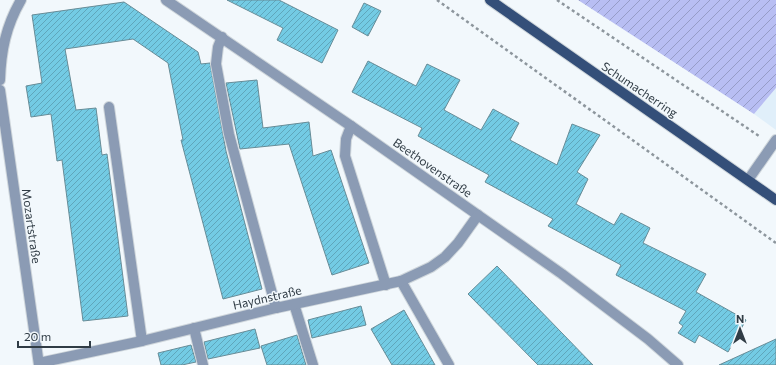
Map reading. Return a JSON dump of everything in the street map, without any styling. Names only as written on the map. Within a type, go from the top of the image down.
[{"type":"main road","name":"Schumacherring","points":[[490,0],[776,200]]},
{"type":"street","points":[[0,80],[4,38],[8,25],[21,0]]},
{"type":"street","name":"Beethovenstraße","points":[[166,0],[351,126],[562,274],[648,339],[678,365]]},
{"type":"street","points":[[222,37],[218,47],[216,64],[229,134],[276,308]]},
{"type":"street","name":"Mozartstraße","points":[[0,90],[39,364]]},
{"type":"street","points":[[109,107],[142,341]]},
{"type":"street","points":[[351,126],[346,139],[345,156],[386,285]]},
{"type":"street","points":[[748,180],[774,142]]},
{"type":"street","name":"Haydnstraße","points":[[39,364],[142,341],[276,308],[401,281],[431,267],[445,257],[458,243],[478,215]]},
{"type":"street","points":[[401,281],[449,365]]},
{"type":"street","points":[[294,304],[313,365]]},
{"type":"street","points":[[194,328],[204,365]]},
{"type":"path","points":[[437,0],[776,242]]},
{"type":"path","points":[[557,0],[774,142]]},
{"type":"shaded area","points":[[578,0],[776,0],[776,88],[754,114]]},
{"type":"shaded area","points":[[776,88],[776,130],[754,114]]},
{"type":"building","points":[[227,0],[279,0],[338,30],[322,63],[277,40],[283,28]]},
{"type":"building","points":[[124,2],[198,52],[201,64],[210,63],[226,151],[262,289],[223,299],[181,140],[183,140],[168,63],[133,39],[65,49],[76,110],[96,108],[102,155],[107,154],[128,316],[83,321],[62,160],[57,161],[51,114],[31,117],[26,86],[42,83],[32,15]]},
{"type":"building","points":[[364,3],[381,11],[368,36],[352,27]]},
{"type":"building","points":[[368,61],[416,86],[427,64],[460,80],[444,110],[481,130],[493,109],[519,123],[510,140],[557,165],[572,124],[600,135],[577,172],[588,179],[576,204],[614,225],[621,213],[650,228],[643,243],[706,274],[696,292],[746,320],[728,352],[699,335],[695,343],[678,333],[683,326],[679,323],[686,311],[616,275],[621,265],[548,226],[553,219],[485,182],[489,175],[418,136],[422,128],[352,92]]},
{"type":"building","points":[[257,80],[263,128],[309,122],[313,156],[331,150],[369,263],[332,275],[289,144],[240,149],[226,83]]},
{"type":"building","points":[[497,266],[593,365],[538,365],[468,294]]},
{"type":"building","points":[[361,306],[366,325],[312,338],[308,320]]},
{"type":"building","points":[[404,310],[435,365],[392,365],[371,329]]},
{"type":"building","points":[[255,329],[260,348],[208,359],[204,342]]},
{"type":"building","points":[[297,335],[306,365],[267,365],[261,346]]},
{"type":"building","points":[[776,339],[776,365],[719,365]]},
{"type":"building","points":[[191,345],[196,362],[182,365],[161,365],[158,353]]}]
